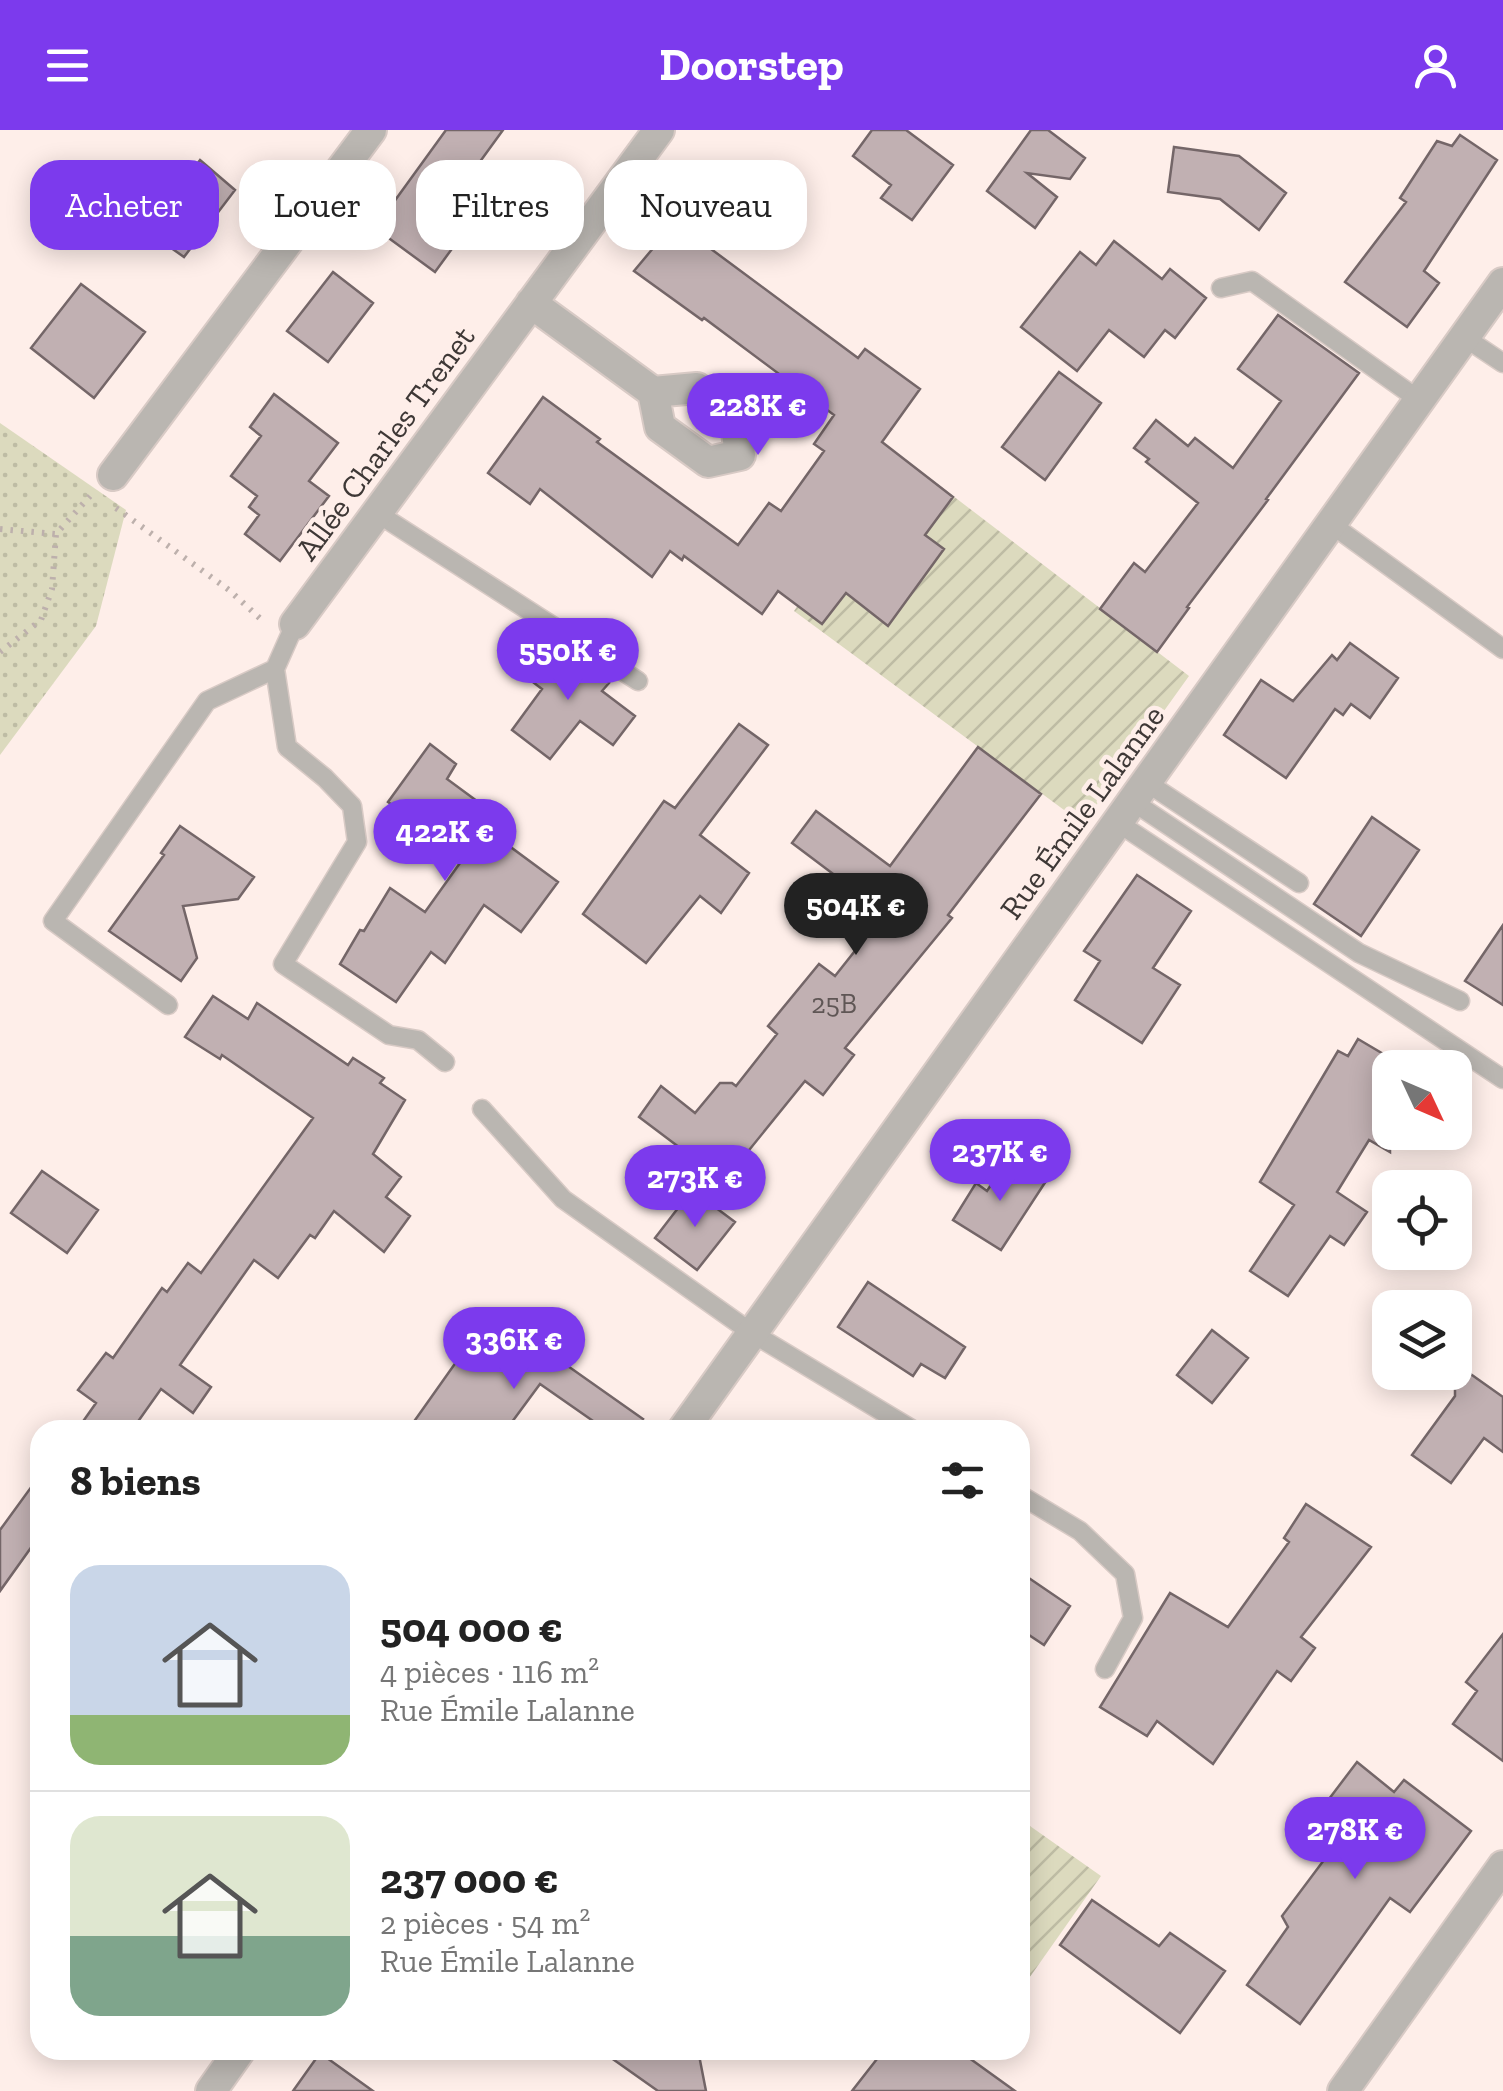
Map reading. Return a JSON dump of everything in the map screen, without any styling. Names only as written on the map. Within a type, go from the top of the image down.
[{"type":"street","points":[[104,484],[371,130]]},
{"type":"street","name":"Allée Charles Trenet","points":[[292,632],[659,130]]},
{"type":"street","name":"Rue Émile Lalanne","points":[[690,1420],[1503,283]]},
{"type":"street","points":[[531,303],[653,392]]},
{"type":"street","points":[[1342,2091],[1503,1866]]},
{"type":"street","points":[[211,2091],[233,2060]]},
{"type":"lane","points":[[1221,288],[1252,281],[1419,400]]},
{"type":"lane","points":[[1464,336],[1503,364]]},
{"type":"lane","points":[[377,513],[638,681]]},
{"type":"lane","points":[[1330,524],[1503,649]]},
{"type":"lane","points":[[292,632],[275,669],[288,748],[352,806],[357,842],[284,964],[389,1035],[418,1040],[445,1062]]},
{"type":"lane","points":[[168,1005],[54,921],[208,701],[275,669]]},
{"type":"lane","points":[[1132,802],[1298,882]]},
{"type":"lane","points":[[1132,802],[1358,952],[1460,1002]]},
{"type":"lane","points":[[1132,802],[1503,1080]]},
{"type":"lane","points":[[482,1109],[563,1199],[752,1333],[896,1420]]},
{"type":"lane","points":[[1030,1501],[1080,1531],[1125,1574],[1133,1618],[1105,1669]]},
{"type":"path","points":[[0,652],[40,620],[52,589],[56,534],[104,484],[259,619],[292,632]]},
{"type":"path","points":[[0,529],[56,534]]},
{"type":"shaded area","points":[[0,423],[126,510],[96,626],[0,755]]},
{"type":"shaded area","points":[[902,457],[1189,676],[1083,824],[794,611]]},
{"type":"shaded area","points":[[1030,1826],[1101,1876],[1030,1977]]},
{"type":"building","points":[[446,130],[503,130],[481,160],[424,160]]},
{"type":"building","points":[[872,130],[906,130],[953,165],[912,220],[881,198],[891,185],[853,156]]},
{"type":"building","points":[[1031,130],[1048,130],[1085,158],[1070,179],[1027,173],[1057,197],[1035,228],[987,191]]},
{"type":"building","points":[[1460,135],[1497,160],[1424,271],[1439,283],[1407,327],[1345,282],[1406,202],[1400,198],[1437,141],[1452,146]]},
{"type":"building","points":[[1174,147],[1239,156],[1286,193],[1259,230],[1220,199],[1168,192]]},
{"type":"building","points":[[416,171],[416,250],[451,250],[435,272],[396,243],[396,199]]},
{"type":"building","points":[[219,176],[235,190],[219,211]]},
{"type":"building","points":[[1114,241],[1162,279],[1170,269],[1206,298],[1175,338],[1165,330],[1144,357],[1109,330],[1077,371],[1021,327],[1080,252],[1096,265]]},
{"type":"building","points":[[652,250],[712,250],[858,358],[865,349],[920,389],[882,442],[953,497],[925,535],[944,549],[888,626],[846,593],[822,624],[778,591],[762,614],[684,556],[682,560],[670,551],[652,577],[540,489],[530,504],[488,473],[543,397],[600,439],[597,442],[738,545],[769,503],[781,511],[824,451],[814,444],[834,415],[634,271]]},
{"type":"building","points":[[333,272],[373,303],[328,362],[287,331]]},
{"type":"building","points":[[81,284],[145,332],[94,398],[31,348]]},
{"type":"building","points":[[1278,315],[1359,373],[1157,652],[1100,609],[1134,563],[1145,572],[1198,503],[1134,448],[1156,420],[1188,446],[1195,438],[1233,468],[1281,401],[1238,369]]},
{"type":"building","points":[[1059,372],[1101,403],[1045,480],[1002,447]]},
{"type":"building","points":[[274,394],[338,443],[309,481],[329,496],[280,561],[245,534],[259,515],[249,507],[257,496],[231,476],[261,436],[250,427]]},
{"type":"building","points":[[552,641],[609,683],[602,691],[635,716],[613,745],[580,721],[550,759],[512,730],[542,689],[525,676]]},
{"type":"building","points":[[1350,643],[1398,678],[1370,718],[1351,704],[1343,715],[1335,709],[1286,778],[1224,735],[1261,680],[1293,701],[1332,655],[1337,660]]},
{"type":"building","points":[[739,724],[768,745],[700,835],[749,873],[721,913],[700,896],[646,963],[583,914],[664,801],[675,808]]},
{"type":"building","points":[[430,744],[456,764],[447,779],[485,807],[474,820],[558,882],[521,932],[484,905],[445,963],[431,952],[396,1002],[340,964],[390,888],[425,912],[465,856],[388,802]]},
{"type":"building","points":[[978,747],[1041,794],[948,915],[952,918],[845,1048],[854,1055],[823,1095],[805,1081],[724,1181],[639,1117],[661,1086],[695,1113],[720,1083],[736,1086],[777,1034],[768,1026],[819,964],[835,976],[885,913],[792,843],[816,811],[890,866]]},
{"type":"building","points":[[1372,817],[1419,850],[1361,936],[1314,904]]},
{"type":"building","points":[[180,826],[254,877],[238,899],[183,906],[197,958],[181,981],[109,931]]},
{"type":"building","points":[[1137,875],[1191,911],[1153,968],[1180,985],[1142,1043],[1075,1000],[1100,961],[1084,951]]},
{"type":"building","points":[[1503,925],[1503,1005],[1465,981]]},
{"type":"building","points":[[213,996],[248,1019],[257,1003],[348,1065],[353,1058],[384,1078],[380,1083],[405,1100],[373,1154],[401,1177],[386,1197],[410,1216],[384,1252],[334,1211],[315,1238],[310,1235],[278,1278],[254,1260],[180,1365],[211,1387],[193,1413],[161,1389],[139,1420],[84,1420],[96,1403],[78,1390],[106,1353],[113,1358],[162,1288],[167,1292],[188,1263],[201,1273],[313,1118],[222,1055],[220,1059],[185,1037]]},
{"type":"building","points":[[1358,1039],[1377,1050],[1372,1050],[1372,1142],[1369,1140],[1337,1192],[1367,1212],[1344,1245],[1330,1236],[1288,1296],[1250,1271],[1294,1205],[1260,1182],[1338,1051],[1348,1056]]},
{"type":"building","points":[[1010,1156],[1046,1181],[1001,1250],[953,1220],[976,1183],[987,1191]]},
{"type":"building","points":[[42,1171],[98,1210],[67,1253],[11,1213]]},
{"type":"building","points":[[692,1190],[735,1222],[697,1270],[655,1238]]},
{"type":"building","points":[[868,1282],[965,1347],[945,1378],[921,1364],[913,1376],[838,1327]]},
{"type":"building","points":[[1212,1330],[1248,1358],[1212,1403],[1177,1375]]},
{"type":"building","points":[[521,1333],[643,1419],[592,1420],[540,1384],[513,1420],[415,1420],[471,1341],[500,1362]]},
{"type":"building","points":[[1472,1375],[1503,1397],[1503,1452],[1484,1438],[1451,1483],[1412,1455],[1455,1396],[1455,1390],[1472,1390]]},
{"type":"building","points":[[30,1489],[30,1549],[0,1591],[0,1530]]},
{"type":"building","points":[[1306,1504],[1371,1547],[1301,1637],[1315,1648],[1291,1681],[1277,1671],[1213,1764],[1157,1721],[1147,1736],[1100,1707],[1170,1593],[1228,1627],[1289,1542],[1284,1538]]},
{"type":"building","points":[[1030,1579],[1070,1606],[1044,1645],[1030,1636]]},
{"type":"building","points":[[1503,1634],[1503,1761],[1453,1724],[1477,1691],[1466,1682]]},
{"type":"building","points":[[1357,1762],[1394,1792],[1404,1780],[1471,1831],[1410,1912],[1390,1898],[1300,2024],[1247,1985],[1288,1927],[1282,1916],[1330,1852],[1304,1832]]},
{"type":"building","points":[[1092,1900],[1159,1946],[1170,1933],[1225,1971],[1180,2033],[1060,1945]]},
{"type":"building","points":[[315,2060],[330,2060],[373,2091],[293,2091]]},
{"type":"building","points":[[614,2060],[700,2060],[706,2091],[658,2091]]},
{"type":"building","points":[[876,2060],[972,2060],[1015,2091],[852,2091]]}]
